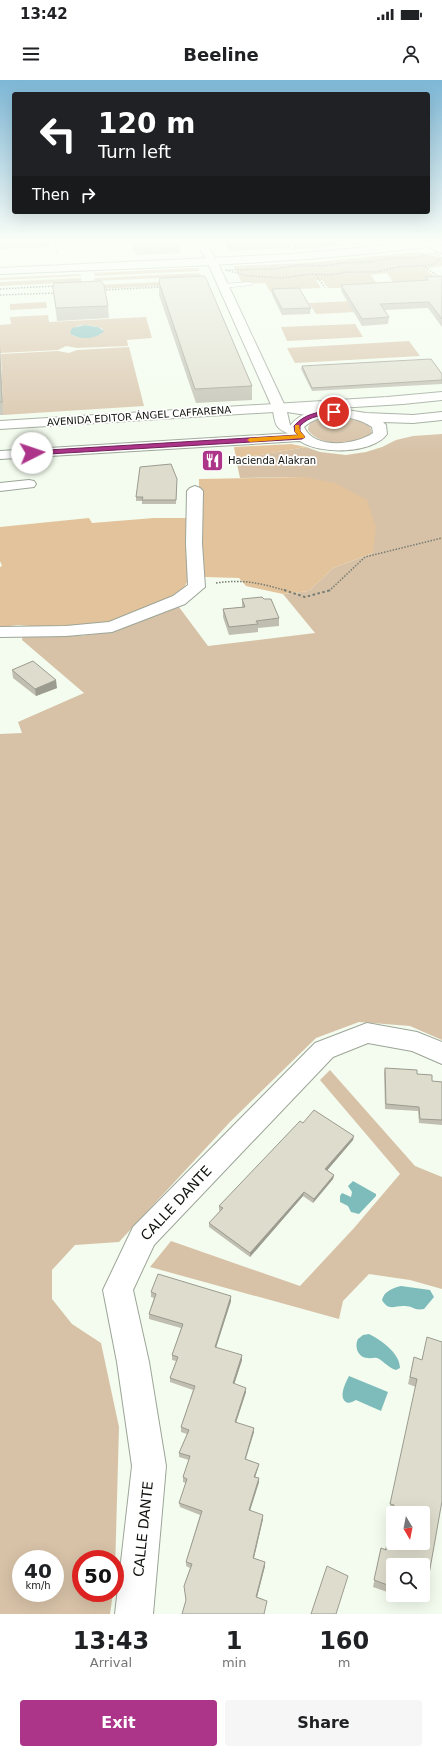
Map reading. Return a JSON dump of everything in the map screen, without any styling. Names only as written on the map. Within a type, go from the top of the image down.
[{"type":"street","points":[[235,312],[279,407],[295,430],[320,445],[345,447],[368,443],[376,439],[380,434],[442,427]]},
{"type":"street","points":[[334,412],[355,405],[442,396]]},
{"type":"street","points":[[279,407],[403,400]]},
{"type":"street","points":[[279,407],[319,413],[352,413],[367,417],[413,419],[442,416]]},
{"type":"street","name":"AVENIDA EDITOR ÁNGEL CAFFARENA","points":[[0,425],[279,407]]},
{"type":"street","points":[[0,455],[295,430],[304,418],[319,413]]},
{"type":"street","points":[[367,417],[379,425],[380,434]]},
{"type":"street","name":"AVENIDA EDITOR ÁNGEL CAFFARENA","points":[[0,445],[295,430]]},
{"type":"street","points":[[0,487],[29,484]]},
{"type":"street","points":[[0,632],[66,632],[112,627],[179,600],[197,587],[194,544],[195,491]]},
{"type":"street","name":"CALLE DANTE","points":[[134,1614],[149,1466],[133,1362],[118,1290],[143,1236],[324,1050],[367,1033],[417,1042],[442,1054]]},
{"type":"path","points":[[197,587],[236,580],[260,583],[305,597],[330,591],[365,557],[394,552],[442,538]]},
{"type":"shaded area","points":[[314,312],[357,312],[316,314]]},
{"type":"shaded area","points":[[48,315],[49,322],[146,317],[152,338],[127,340],[128,346],[77,348],[66,346],[58,350],[0,353],[0,325],[11,324],[10,317]],"holes":[[[77,326],[95,326],[103,329],[101,334],[86,338],[72,335]]]},
{"type":"shaded area","points":[[355,324],[363,337],[287,341],[281,327]]},
{"type":"shaded area","points":[[409,341],[420,356],[295,363],[287,348]]},
{"type":"shaded area","points":[[129,347],[144,406],[3,415],[1,354],[58,351],[69,353],[77,350]]},
{"type":"shaded area","points":[[338,416],[361,420],[370,426],[372,433],[366,438],[358,441],[339,443],[321,440],[313,436],[308,430],[311,422],[319,418]]},
{"type":"shaded area","points":[[442,434],[442,1040],[410,1026],[359,1022],[316,1038],[230,1122],[119,1242],[75,1245],[52,1270],[52,1299],[72,1324],[101,1343],[119,1427],[116,1550],[72,1550],[72,1602],[112,1602],[110,1614],[0,1614],[0,734],[22,733],[18,722],[84,693],[22,640],[23,634],[73,636],[92,635],[112,631],[131,624],[176,603],[208,646],[315,633],[283,594],[309,591],[333,568],[373,553],[303,477],[240,478],[236,459],[306,447],[320,452],[346,455],[366,452],[382,447],[396,440],[413,436]]},
{"type":"shaded area","points":[[291,444],[306,447],[236,459],[234,447]]},
{"type":"shaded area","points":[[303,477],[335,483],[367,500],[376,527],[373,553],[333,568],[309,591],[283,594],[246,586],[239,578],[205,577],[199,557],[199,479]]},
{"type":"shaded area","points":[[89,518],[92,523],[154,518],[191,518],[189,578],[183,590],[163,603],[108,623],[63,629],[19,625],[0,627],[0,567],[2,566],[0,561],[0,527]]},
{"type":"shaded area","points":[[330,1070],[415,1166],[442,1177],[442,1289],[410,1280],[369,1274],[343,1301],[339,1319],[150,1267],[171,1241],[300,1286],[354,1228],[400,1174],[320,1080]]},
{"type":"water","points":[[85,325],[98,327],[104,331],[97,336],[87,338],[77,337],[70,333],[72,328]]},
{"type":"water","points":[[353,1181],[376,1194],[376,1196],[359,1214],[351,1212],[348,1206],[340,1202],[340,1196],[342,1193],[351,1197],[352,1192],[348,1186]]},
{"type":"water","points":[[401,1286],[430,1290],[434,1297],[424,1309],[408,1306],[387,1306],[382,1300],[385,1294],[392,1289]]},
{"type":"water","points":[[369,1334],[384,1343],[393,1352],[397,1357],[400,1368],[396,1370],[390,1368],[377,1358],[365,1358],[359,1354],[356,1345],[358,1339],[363,1335]]},
{"type":"water","points":[[349,1376],[388,1392],[381,1411],[356,1400],[348,1403],[344,1400],[343,1389]]},
{"type":"building","points":[[169,312],[220,312],[252,386],[195,389]]},
{"type":"building","points":[[357,312],[385,312],[389,317],[362,319]]},
{"type":"building","points":[[436,312],[442,312],[442,319]]},
{"type":"building","points":[[431,359],[442,374],[442,380],[312,388],[302,366]]},
{"type":"building","points":[[0,363],[2,402],[0,402]]},
{"type":"building","points":[[171,464],[177,479],[176,500],[142,500],[143,497],[136,497],[140,467]]},
{"type":"building","points":[[262,597],[264,599],[271,599],[279,618],[256,621],[258,624],[229,627],[223,609],[245,607],[242,599]]},
{"type":"building","points":[[33,661],[56,680],[35,689],[12,670]]},
{"type":"building","points":[[385,1068],[417,1070],[417,1074],[432,1075],[432,1081],[442,1082],[442,1120],[420,1119],[419,1107],[386,1104]]},
{"type":"building","points":[[314,1110],[354,1136],[325,1169],[334,1175],[314,1199],[304,1192],[250,1253],[209,1223],[223,1208],[219,1206],[300,1121],[303,1123]]},
{"type":"building","points":[[158,1274],[231,1296],[215,1347],[242,1355],[233,1383],[246,1388],[235,1422],[254,1428],[245,1459],[259,1464],[254,1477],[259,1478],[249,1510],[263,1515],[253,1558],[265,1562],[256,1597],[267,1601],[264,1614],[182,1614],[186,1600],[184,1586],[192,1564],[186,1562],[202,1511],[179,1503],[187,1479],[183,1477],[190,1456],[179,1453],[189,1430],[181,1427],[195,1386],[170,1378],[178,1357],[172,1355],[183,1324],[149,1314],[156,1294],[151,1292]]},
{"type":"building","points":[[427,1337],[442,1342],[442,1501],[430,1569],[430,1558],[386,1558],[386,1584],[374,1580],[381,1548],[386,1550],[430,1550],[430,1506],[394,1506],[390,1504],[417,1379],[410,1377],[414,1357],[422,1360]]},
{"type":"building","points":[[327,1566],[348,1576],[336,1614],[311,1614]]},
{"type":"slow traffic","points":[[250,440],[302,437],[298,432],[297,426]]},
{"type":"place","name":"Hacienda Alakran","points":[[212,460]]},
{"type":"route","points":[[32,453],[302,437],[298,432],[297,426],[304,418],[319,413],[334,412]]}]
